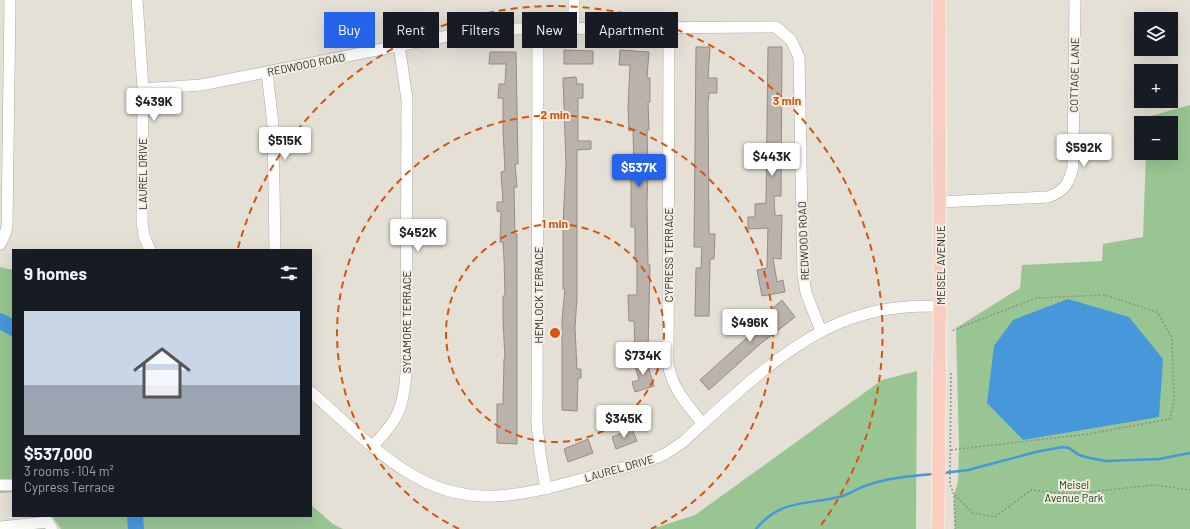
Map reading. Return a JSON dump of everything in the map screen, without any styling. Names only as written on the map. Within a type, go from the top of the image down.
[{"type":"main road","name":"MEISEL AVENUE","points":[[938,0],[940,306],[938,459],[944,486],[938,529]]},
{"type":"street","points":[[0,244],[6,234],[7,226],[10,0]]},
{"type":"street","name":"LAUREL DRIVE","points":[[137,0],[143,89],[142,221],[144,236],[150,249]]},
{"type":"street","points":[[574,0],[574,12]]},
{"type":"street","name":"COTTAGE LANE","points":[[939,202],[1048,197],[1058,194],[1065,188],[1070,180],[1073,167],[1075,0]]},
{"type":"street","name":"REDWOOD ROAD","points":[[678,28],[776,28],[784,33],[796,48],[801,66],[803,273],[806,293],[822,332]]},
{"type":"street","name":"REDWOOD ROAD","points":[[439,38],[502,29],[522,29]]},
{"type":"street","name":"REDWOOD ROAD","points":[[143,89],[201,85],[384,48]]},
{"type":"street","name":"SYCAMORE TERRACE","points":[[373,446],[392,425],[401,408],[406,374],[407,99],[399,48]]},
{"type":"street","name":"HEMLOCK TERRACE","points":[[538,48],[537,424],[546,489]]},
{"type":"street","name":"CYPRESS TERRACE","points":[[669,48],[668,363],[670,376],[675,388],[703,424]]},
{"type":"street","points":[[267,72],[273,125],[275,249]]},
{"type":"street","name":"LAUREL DRIVE","points":[[312,393],[373,446],[409,473],[442,489],[455,493],[488,497],[526,494],[651,460],[665,454],[683,442],[782,355],[822,332],[860,315],[880,310],[906,306],[940,306]]},
{"type":"street","points":[[0,485],[12,485]]},
{"type":"street","points":[[0,526],[18,520],[48,522],[52,529]]},
{"type":"path","points":[[951,338],[951,330],[1036,298],[1105,294],[1157,312],[1172,338],[1174,401],[1170,419],[1088,434],[951,450]]},
{"type":"path","points":[[951,370],[951,463],[944,486],[973,513],[995,517],[1031,490],[1069,494],[1155,485],[1190,490]]},
{"type":"path","points":[[954,495],[955,529]]},
{"type":"green space","name":"Meisel Avenue Park","points":[[1190,105],[1190,529],[955,529],[954,495],[958,482],[959,448],[956,328],[1020,288],[1022,265],[1102,261],[1103,244],[1143,237],[1146,160],[1178,160],[1178,116],[1151,116]]},
{"type":"green space","points":[[0,267],[12,270],[12,492],[0,493]]},
{"type":"green space","points":[[917,371],[916,529],[652,529],[695,515],[882,380]]},
{"type":"green space","points":[[312,506],[333,524],[343,529],[61,529],[53,517],[312,517]]},
{"type":"water","points":[[1068,299],[1129,317],[1163,359],[1159,417],[1023,440],[987,403],[994,346],[1013,320]]},
{"type":"building","points":[[696,47],[710,47],[708,78],[717,78],[717,93],[709,93],[708,103],[709,234],[715,234],[714,259],[710,259],[709,316],[695,316],[696,268],[701,268],[702,247],[694,247]]},
{"type":"building","points":[[768,47],[782,47],[781,196],[774,196],[775,216],[782,215],[781,259],[773,258],[777,282],[783,280],[785,292],[762,296],[757,270],[767,268],[768,228],[748,229],[748,217],[755,217],[755,204],[766,203]]},
{"type":"building","points":[[564,50],[593,51],[593,64],[564,64]]},
{"type":"building","points":[[620,50],[649,52],[647,78],[650,78],[650,102],[648,102],[649,130],[647,130],[648,265],[650,265],[648,349],[635,349],[634,321],[629,321],[628,295],[637,295],[635,227],[631,227],[631,171],[634,171],[633,130],[629,131],[628,109],[630,65],[619,65]]},
{"type":"building","points":[[490,52],[516,52],[518,164],[515,164],[517,187],[514,187],[515,234],[517,234],[517,444],[497,443],[497,404],[503,404],[505,359],[503,320],[503,296],[505,296],[504,259],[503,242],[500,242],[501,212],[497,211],[497,202],[503,202],[501,172],[505,171],[503,98],[498,98],[499,84],[505,84],[506,64],[489,64]]},
{"type":"building","points":[[576,77],[577,84],[583,84],[583,98],[578,98],[578,141],[591,141],[591,149],[577,150],[577,297],[575,328],[577,369],[581,369],[581,378],[578,378],[577,411],[562,410],[562,320],[565,289],[563,289],[563,223],[566,164],[563,78]]},
{"type":"building","points":[[782,300],[795,317],[759,345],[709,390],[700,380],[752,333],[749,329]]},
{"type":"building","points":[[646,359],[654,386],[635,392],[632,382],[639,380],[634,362]]},
{"type":"building","points":[[632,429],[637,441],[616,449],[612,437]]},
{"type":"building","points":[[588,439],[593,453],[568,462],[564,449]]},
{"type":"waterway","points":[[0,321],[12,327]]},
{"type":"waterway","points":[[943,473],[968,470],[1036,452],[1062,447],[1069,448],[1079,455],[1106,461],[1159,459],[1190,453]]},
{"type":"waterway","points":[[756,529],[765,519],[784,508],[839,497],[865,486],[890,479],[934,474]]},
{"type":"waterway","points":[[135,517],[136,529]]}]
